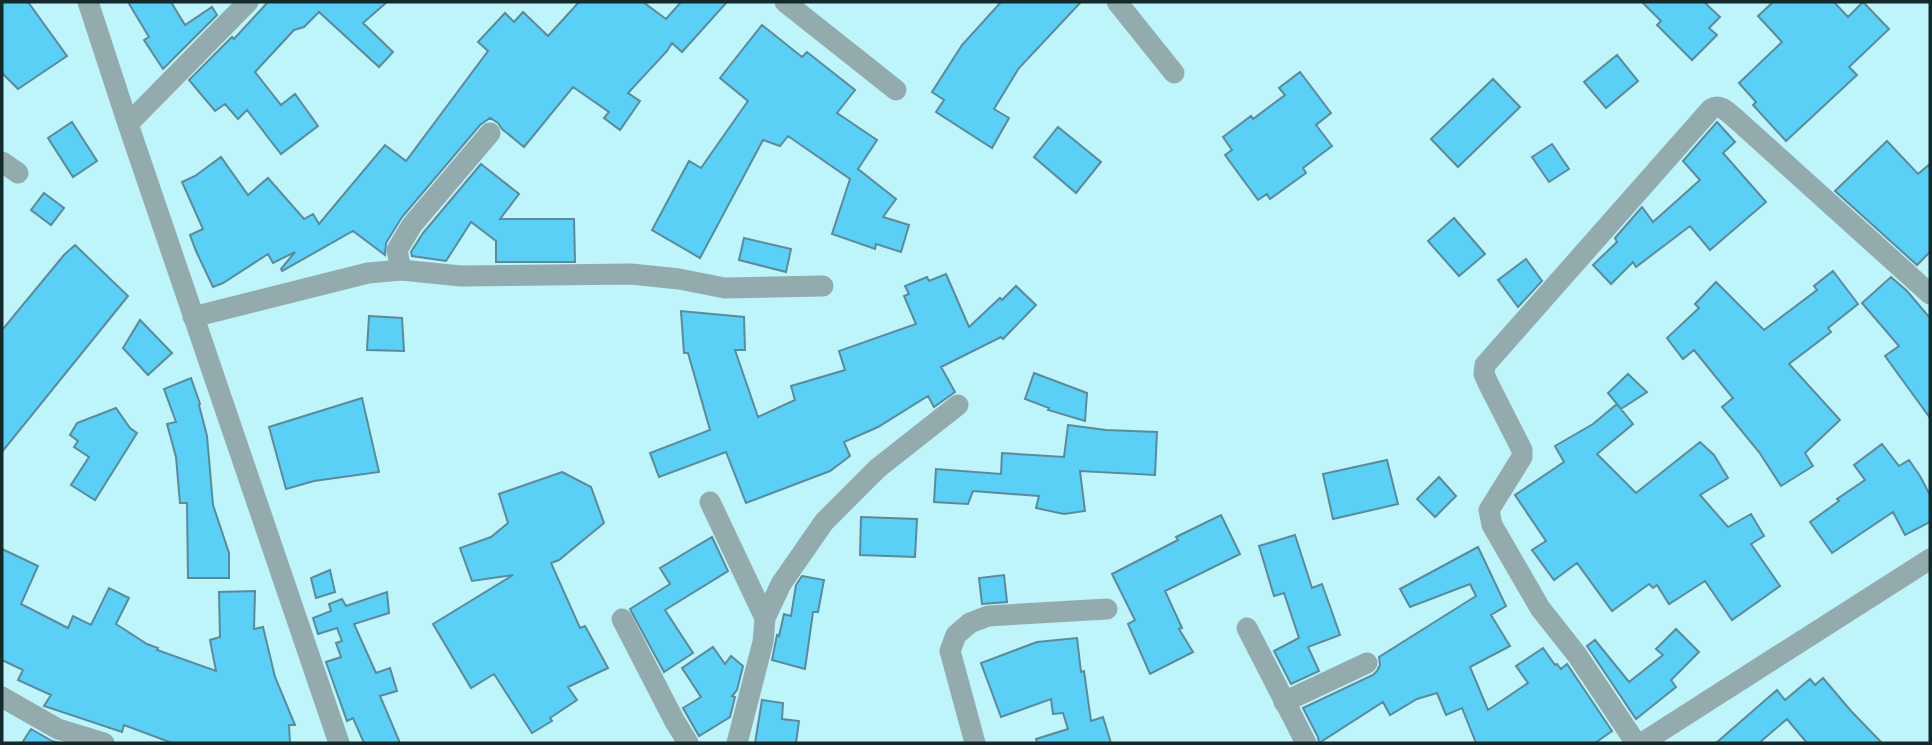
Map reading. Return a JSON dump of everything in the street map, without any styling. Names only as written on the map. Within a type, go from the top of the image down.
[{"type":"street","points":[[88,2],[339,743]]},
{"type":"street","points":[[128,124],[248,2]]},
{"type":"street","points":[[785,2],[896,90]]},
{"type":"street","points":[[1117,2],[1174,73]]},
{"type":"street","points":[[1636,743],[1577,655],[1540,608],[1492,524],[1489,510],[1522,457],[1522,450],[1486,378],[1485,365],[1715,107],[1722,108],[1736,119],[1930,294]]},
{"type":"street","points":[[401,270],[397,250],[412,225],[490,133]]},
{"type":"street","points":[[193,317],[368,273],[401,270],[461,276],[631,274],[679,279],[724,288],[822,286]]},
{"type":"street","points":[[737,743],[763,642],[765,618],[781,583],[824,522],[878,468],[958,405]]},
{"type":"street","points":[[710,502],[765,618]]},
{"type":"street","points":[[1642,743],[1930,559]]},
{"type":"street","points":[[975,743],[950,651],[956,635],[970,623],[988,617],[1107,609]]},
{"type":"street","points":[[622,619],[688,743]]},
{"type":"street","points":[[1247,628],[1306,743]]},
{"type":"street","points":[[1284,702],[1367,663]]},
{"type":"street","points":[[2,696],[58,729],[104,743]]},
{"type":"building","points":[[2,2],[28,2],[67,56],[18,89],[2,73]]},
{"type":"building","points":[[128,2],[171,2],[185,25],[212,7],[217,15],[163,69],[144,40],[149,37]]},
{"type":"building","points":[[268,2],[387,2],[363,23],[393,52],[379,67],[319,12],[304,27],[294,30],[255,72],[281,105],[295,94],[318,126],[281,154],[247,110],[238,119],[225,104],[215,111],[189,80],[232,37],[234,39]]},
{"type":"building","points":[[579,2],[643,2],[666,19],[681,2],[727,2],[682,52],[672,43],[628,93],[640,101],[620,130],[604,118],[609,112],[573,87],[524,147],[490,118],[480,125],[402,217],[386,243],[385,255],[353,231],[282,271],[295,252],[273,263],[268,254],[213,287],[190,235],[203,229],[182,182],[221,157],[248,195],[268,178],[304,219],[313,214],[319,224],[385,145],[406,161],[488,51],[478,42],[505,13],[514,22],[523,12],[548,36]]},
{"type":"building","points":[[1001,2],[1081,2],[1019,68],[994,109],[1009,118],[992,148],[936,112],[944,100],[932,92],[962,45]]},
{"type":"building","points":[[1642,2],[1704,2],[1720,17],[1709,28],[1717,35],[1692,60],[1657,25],[1661,21]]},
{"type":"building","points":[[1773,2],[1834,2],[1848,17],[1863,2],[1889,29],[1849,67],[1857,75],[1786,141],[1753,105],[1756,102],[1739,83],[1782,42],[1758,16]]},
{"type":"building","points":[[762,25],[802,57],[807,52],[855,90],[837,113],[877,140],[858,169],[896,199],[883,217],[909,225],[901,252],[876,244],[875,249],[832,234],[850,179],[788,136],[780,146],[763,140],[700,258],[652,230],[689,161],[701,168],[748,101],[720,78]]},
{"type":"building","points":[[1617,55],[1638,81],[1606,108],[1584,82]]},
{"type":"building","points":[[1300,72],[1331,113],[1316,125],[1332,146],[1303,168],[1306,173],[1270,199],[1267,194],[1258,200],[1225,155],[1232,150],[1223,137],[1285,95],[1279,88]]},
{"type":"building","points":[[1493,79],[1520,107],[1458,167],[1431,139]]},
{"type":"building","points":[[72,122],[97,161],[73,177],[48,138]]},
{"type":"building","points":[[1717,122],[1735,142],[1723,153],[1766,202],[1710,250],[1690,226],[1636,267],[1633,262],[1611,284],[1593,265],[1617,242],[1615,238],[1642,207],[1653,222],[1700,180],[1683,161]]},
{"type":"building","points":[[1058,127],[1101,162],[1076,193],[1034,157]]},
{"type":"building","points":[[1887,141],[1918,174],[1930,164],[1930,252],[1917,265],[1835,191]]},
{"type":"building","points":[[1552,144],[1569,169],[1549,182],[1532,157]]},
{"type":"building","points":[[481,164],[519,194],[500,219],[574,219],[575,262],[496,262],[496,241],[471,222],[446,261],[412,256],[411,252],[423,233]]},
{"type":"building","points":[[44,193],[64,208],[51,225],[31,210]]},
{"type":"building","points":[[1454,218],[1485,254],[1459,276],[1428,241]]},
{"type":"building","points":[[744,238],[791,249],[786,272],[739,260]]},
{"type":"building","points":[[75,245],[128,296],[2,452],[2,330]]},
{"type":"building","points":[[1526,259],[1542,281],[1518,307],[1498,280]]},
{"type":"building","points":[[1833,271],[1858,304],[1828,328],[1831,332],[1789,364],[1840,420],[1805,453],[1813,466],[1781,486],[1759,452],[1722,407],[1733,398],[1694,350],[1683,359],[1667,338],[1699,308],[1695,304],[1716,282],[1764,330],[1817,290],[1814,286]]},
{"type":"building","points":[[946,274],[969,327],[1016,286],[1036,305],[1003,339],[1001,337],[941,367],[955,392],[934,407],[928,396],[878,427],[844,442],[850,456],[830,471],[746,503],[726,452],[659,477],[650,453],[710,430],[688,353],[684,353],[681,311],[744,317],[745,350],[735,350],[758,417],[795,400],[791,386],[845,370],[839,351],[916,324],[904,296],[909,294],[905,286],[927,277],[929,281]]},
{"type":"building","points":[[1891,277],[1930,318],[1930,418],[1885,356],[1899,346],[1862,303]]},
{"type":"building","points":[[369,316],[402,318],[404,351],[367,350]]},
{"type":"building","points":[[140,320],[172,353],[148,375],[123,348]]},
{"type":"building","points":[[1034,373],[1087,393],[1085,421],[1048,410],[1049,408],[1025,399]]},
{"type":"building","points":[[1628,374],[1647,392],[1621,409],[1608,393]]},
{"type":"building","points":[[191,378],[207,436],[213,505],[229,553],[229,578],[188,578],[187,503],[180,503],[176,457],[167,424],[176,422],[164,389]]},
{"type":"building","points":[[362,398],[379,472],[314,481],[286,489],[269,427]]},
{"type":"building","points":[[1617,404],[1633,424],[1597,454],[1636,493],[1700,442],[1714,455],[1728,478],[1700,495],[1728,527],[1751,514],[1764,536],[1751,544],[1780,586],[1732,620],[1705,581],[1669,604],[1657,585],[1653,588],[1649,584],[1612,611],[1577,563],[1554,580],[1532,550],[1546,541],[1515,495],[1564,462],[1555,446],[1593,424]]},
{"type":"building","points":[[116,408],[130,428],[137,433],[95,500],[71,485],[89,457],[74,447],[78,441],[70,435],[77,423]]},
{"type":"building","points":[[1068,425],[1157,432],[1155,475],[1080,471],[1085,511],[1064,514],[1036,508],[1039,496],[973,491],[968,504],[934,502],[936,469],[1001,474],[1002,453],[1064,457]]},
{"type":"building","points":[[1882,444],[1899,466],[1909,460],[1920,476],[1930,495],[1930,522],[1905,535],[1893,512],[1832,553],[1810,522],[1865,480],[1854,465]]},
{"type":"building","points":[[1387,460],[1398,504],[1333,519],[1323,474]]},
{"type":"building","points":[[562,472],[591,487],[604,523],[559,560],[551,563],[580,628],[585,626],[608,668],[568,687],[577,700],[550,718],[552,721],[532,733],[494,674],[471,688],[433,624],[513,575],[472,581],[460,548],[491,537],[508,523],[499,494]]},
{"type":"building","points":[[1439,477],[1456,496],[1435,517],[1417,499]]},
{"type":"building","points":[[1221,515],[1240,554],[1165,591],[1182,628],[1179,629],[1193,652],[1150,674],[1128,624],[1135,620],[1112,574]]},
{"type":"building","points":[[861,517],[917,519],[915,557],[860,555]]},
{"type":"building","points":[[1295,535],[1312,588],[1322,584],[1340,635],[1308,647],[1319,671],[1291,684],[1274,651],[1299,638],[1284,593],[1274,596],[1259,546]]},
{"type":"building","points":[[712,537],[728,571],[665,610],[693,653],[664,672],[630,609],[670,584],[660,568]]},
{"type":"building","points":[[1478,547],[1506,606],[1491,615],[1510,646],[1470,667],[1488,710],[1528,683],[1516,666],[1543,648],[1561,669],[1567,664],[1612,731],[1595,743],[1476,743],[1462,708],[1446,715],[1437,693],[1417,699],[1390,715],[1383,702],[1319,743],[1303,708],[1373,675],[1380,665],[1379,657],[1476,596],[1470,584],[1410,607],[1400,589]]},
{"type":"building","points":[[2,549],[38,566],[21,604],[68,628],[73,616],[91,625],[109,588],[129,598],[116,624],[158,648],[157,650],[216,671],[210,640],[220,637],[219,592],[255,591],[254,629],[263,627],[275,677],[295,725],[289,725],[290,743],[172,743],[124,725],[122,732],[44,706],[51,695],[18,680],[23,670],[2,660]]},
{"type":"building","points":[[330,570],[335,592],[316,598],[311,578]]},
{"type":"building","points":[[1004,575],[1007,602],[982,604],[979,578]]},
{"type":"building","points":[[802,576],[824,580],[818,612],[813,612],[805,669],[772,660],[784,614],[791,616],[796,585]]},
{"type":"building","points":[[387,592],[389,613],[354,624],[376,673],[390,668],[397,691],[380,696],[400,743],[364,743],[353,718],[347,721],[326,662],[341,657],[336,643],[342,641],[337,628],[318,634],[313,618],[331,611],[329,604],[342,599],[346,606]]},
{"type":"building","points":[[1676,629],[1699,652],[1671,680],[1676,687],[1636,719],[1587,646],[1595,640],[1629,682],[1663,655],[1656,649]]},
{"type":"building","points":[[1077,638],[1091,721],[1103,717],[1111,743],[1037,743],[1036,739],[1068,729],[1063,713],[1053,714],[1051,699],[1001,717],[981,663],[1037,642]]},
{"type":"building","points":[[713,647],[725,664],[731,656],[743,666],[737,690],[732,696],[735,697],[730,717],[699,736],[683,708],[701,697],[682,668]]},
{"type":"building","points":[[1823,678],[1882,743],[1807,743],[1787,719],[1759,743],[1716,743],[1777,690],[1785,700],[1810,679],[1815,685]]},
{"type":"building","points":[[762,700],[783,703],[782,719],[799,721],[796,743],[755,743]]},
{"type":"building","points":[[31,729],[52,741],[60,743],[22,743]]}]
